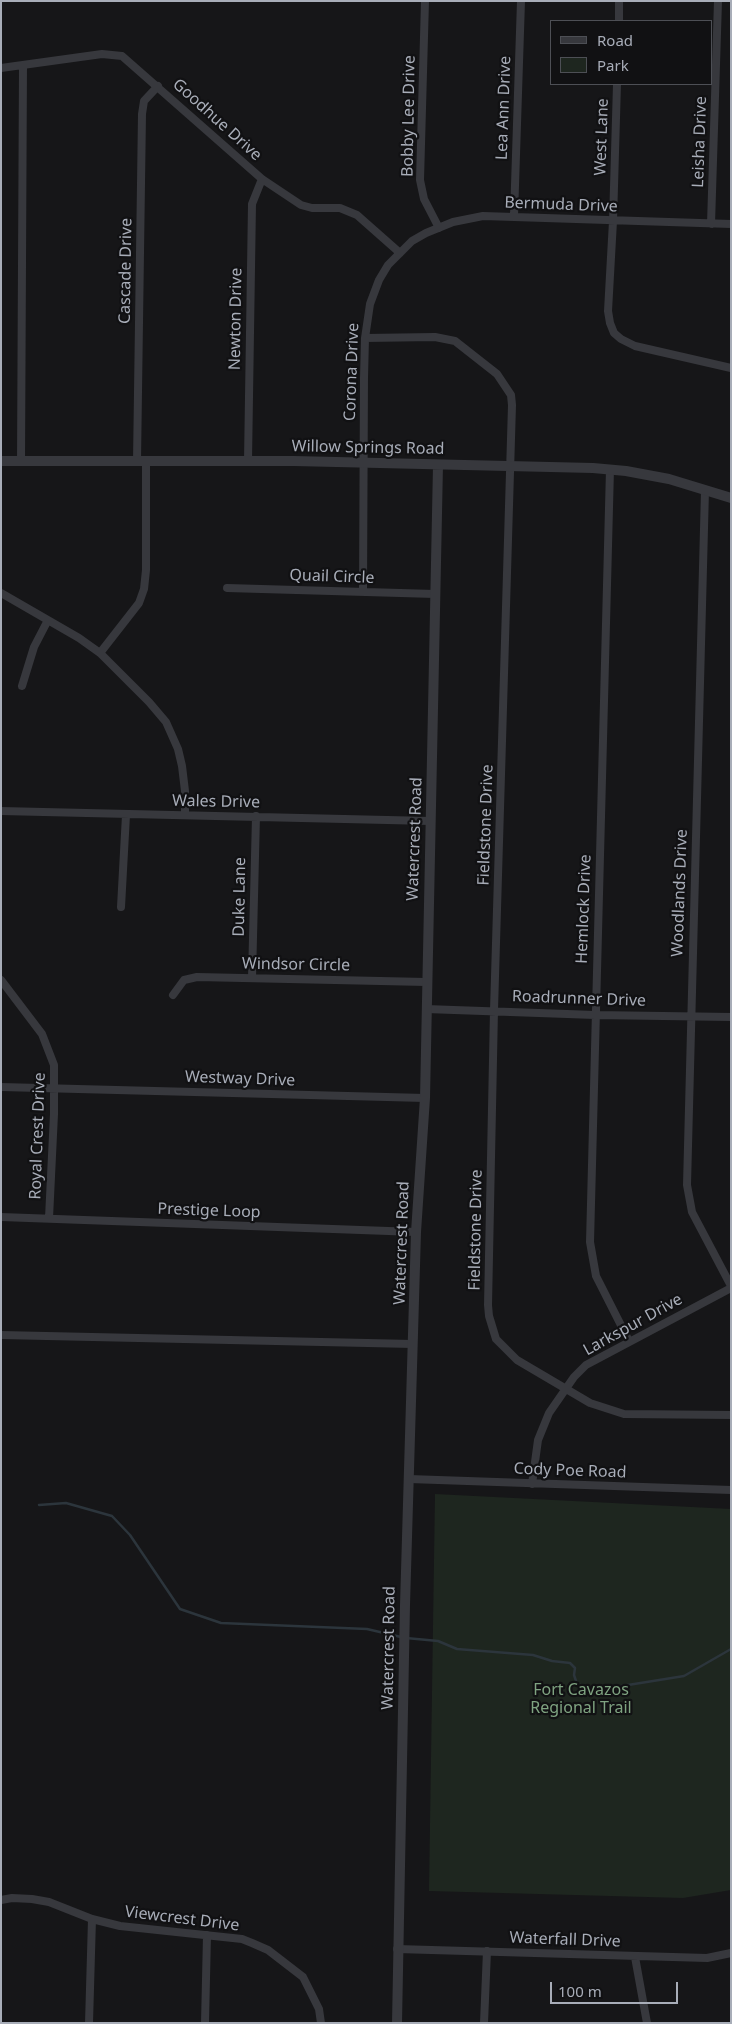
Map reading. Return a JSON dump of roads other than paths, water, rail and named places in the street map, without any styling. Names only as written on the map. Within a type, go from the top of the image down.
[{"type":"street","name":"Bobby Lee Drive","points":[[425,1],[420,180],[424,198],[439,228]]},
{"type":"street","name":"Lea Ann Drive","points":[[514,216],[521,1]]},
{"type":"street","points":[[618,20],[619,1]]},
{"type":"street","name":"Leisha Drive","points":[[711,224],[718,1]]},
{"type":"street","name":"Goodhue Drive","points":[[1,68],[102,54],[122,56],[262,179],[301,205],[312,208],[340,208],[357,215],[400,253]]},
{"type":"street","points":[[21,461],[23,66]]},
{"type":"street","name":"West Lane","points":[[617,85],[608,311],[614,333],[635,346],[731,368]]},
{"type":"street","name":"Cascade Drive","points":[[100,653],[139,604],[144,588],[146,570],[142,461],[142,114],[144,101],[158,86]]},
{"type":"street","name":"Newton Drive","points":[[248,461],[252,204],[262,179]]},
{"type":"street","name":"Bermuda Drive","points":[[400,253],[412,241],[439,228],[453,222],[483,216],[731,224]]},
{"type":"street","name":"Corona Drive","points":[[363,592],[365,338],[373,292],[388,266],[400,253]]},
{"type":"street","name":"Fieldstone Drive","points":[[365,338],[435,337],[455,341],[497,374],[511,395],[512,466],[494,1010],[489,1316],[496,1339],[517,1360],[590,1403],[624,1414],[731,1415]]},
{"type":"street","name":"Willow Springs Road","points":[[1,461],[248,461],[610,469],[669,479],[731,498]]},
{"type":"street","name":"Watercrest Road","points":[[397,2023],[405,1605],[416,1232],[424,1098],[438,465]]},
{"type":"street","name":"Hemlock Drive","points":[[610,469],[590,1242],[596,1276],[629,1341]]},
{"type":"street","name":"Woodlands Drive","points":[[705,490],[687,1185],[692,1212],[711,1252],[731,1287]]},
{"type":"street","name":"Quail Circle","points":[[227,588],[435,594]]},
{"type":"street","points":[[1,593],[100,653],[149,702],[166,722],[178,749],[182,766],[185,814]]},
{"type":"street","points":[[22,686],[34,647],[48,620]]},
{"type":"street","name":"Wales Drive","points":[[1,811],[430,821]]},
{"type":"street","points":[[121,907],[126,815]]},
{"type":"street","name":"Duke Lane","points":[[252,978],[256,816]]},
{"type":"street","name":"Windsor Circle","points":[[174,995],[184,980],[197,977],[426,982]]},
{"type":"street","name":"Royal Crest Drive","points":[[1,980],[32,1019],[48,1048],[54,1066],[55,1087],[49,1218]]},
{"type":"street","name":"Roadrunner Drive","points":[[426,1009],[595,1015],[731,1017]]},
{"type":"street","name":"Westway Drive","points":[[1,1087],[424,1098]]},
{"type":"street","name":"Prestige Loop","points":[[1,1217],[416,1232]]},
{"type":"street","name":"Larkspur Drive","points":[[532,1484],[538,1440],[549,1413],[565,1388],[586,1366],[731,1287]]},
{"type":"street","points":[[1,1334],[413,1344]]},
{"type":"street","name":"Cody Poe Road","points":[[409,1479],[731,1490]]},
{"type":"street","name":"Viewcrest Drive","points":[[1,1900],[32,1898],[49,1902],[92,1919],[137,1929],[207,1935],[252,1942],[268,1950],[303,1977],[312,1991],[319,2009],[321,2023]]},
{"type":"street","points":[[89,2023],[92,1919]]},
{"type":"street","points":[[205,2023],[207,1935]]},
{"type":"street","name":"Waterfall Drive","points":[[398,1949],[707,1958],[731,1953]]},
{"type":"street","points":[[484,2023],[487,1952]]},
{"type":"street","points":[[635,1956],[647,2023]]},
{"type":"waterway","points":[[39,1505],[66,1503],[112,1516],[130,1535],[180,1609],[221,1623],[367,1629],[401,1637]]},
{"type":"waterway","points":[[406,1638],[438,1641],[457,1649],[533,1655],[552,1661],[570,1663],[575,1668],[574,1675],[577,1684],[597,1690],[684,1676],[731,1649]]},
{"type":"park label","name":"Fort Cavazos Regional Trail","points":[[581,1699]]}]
